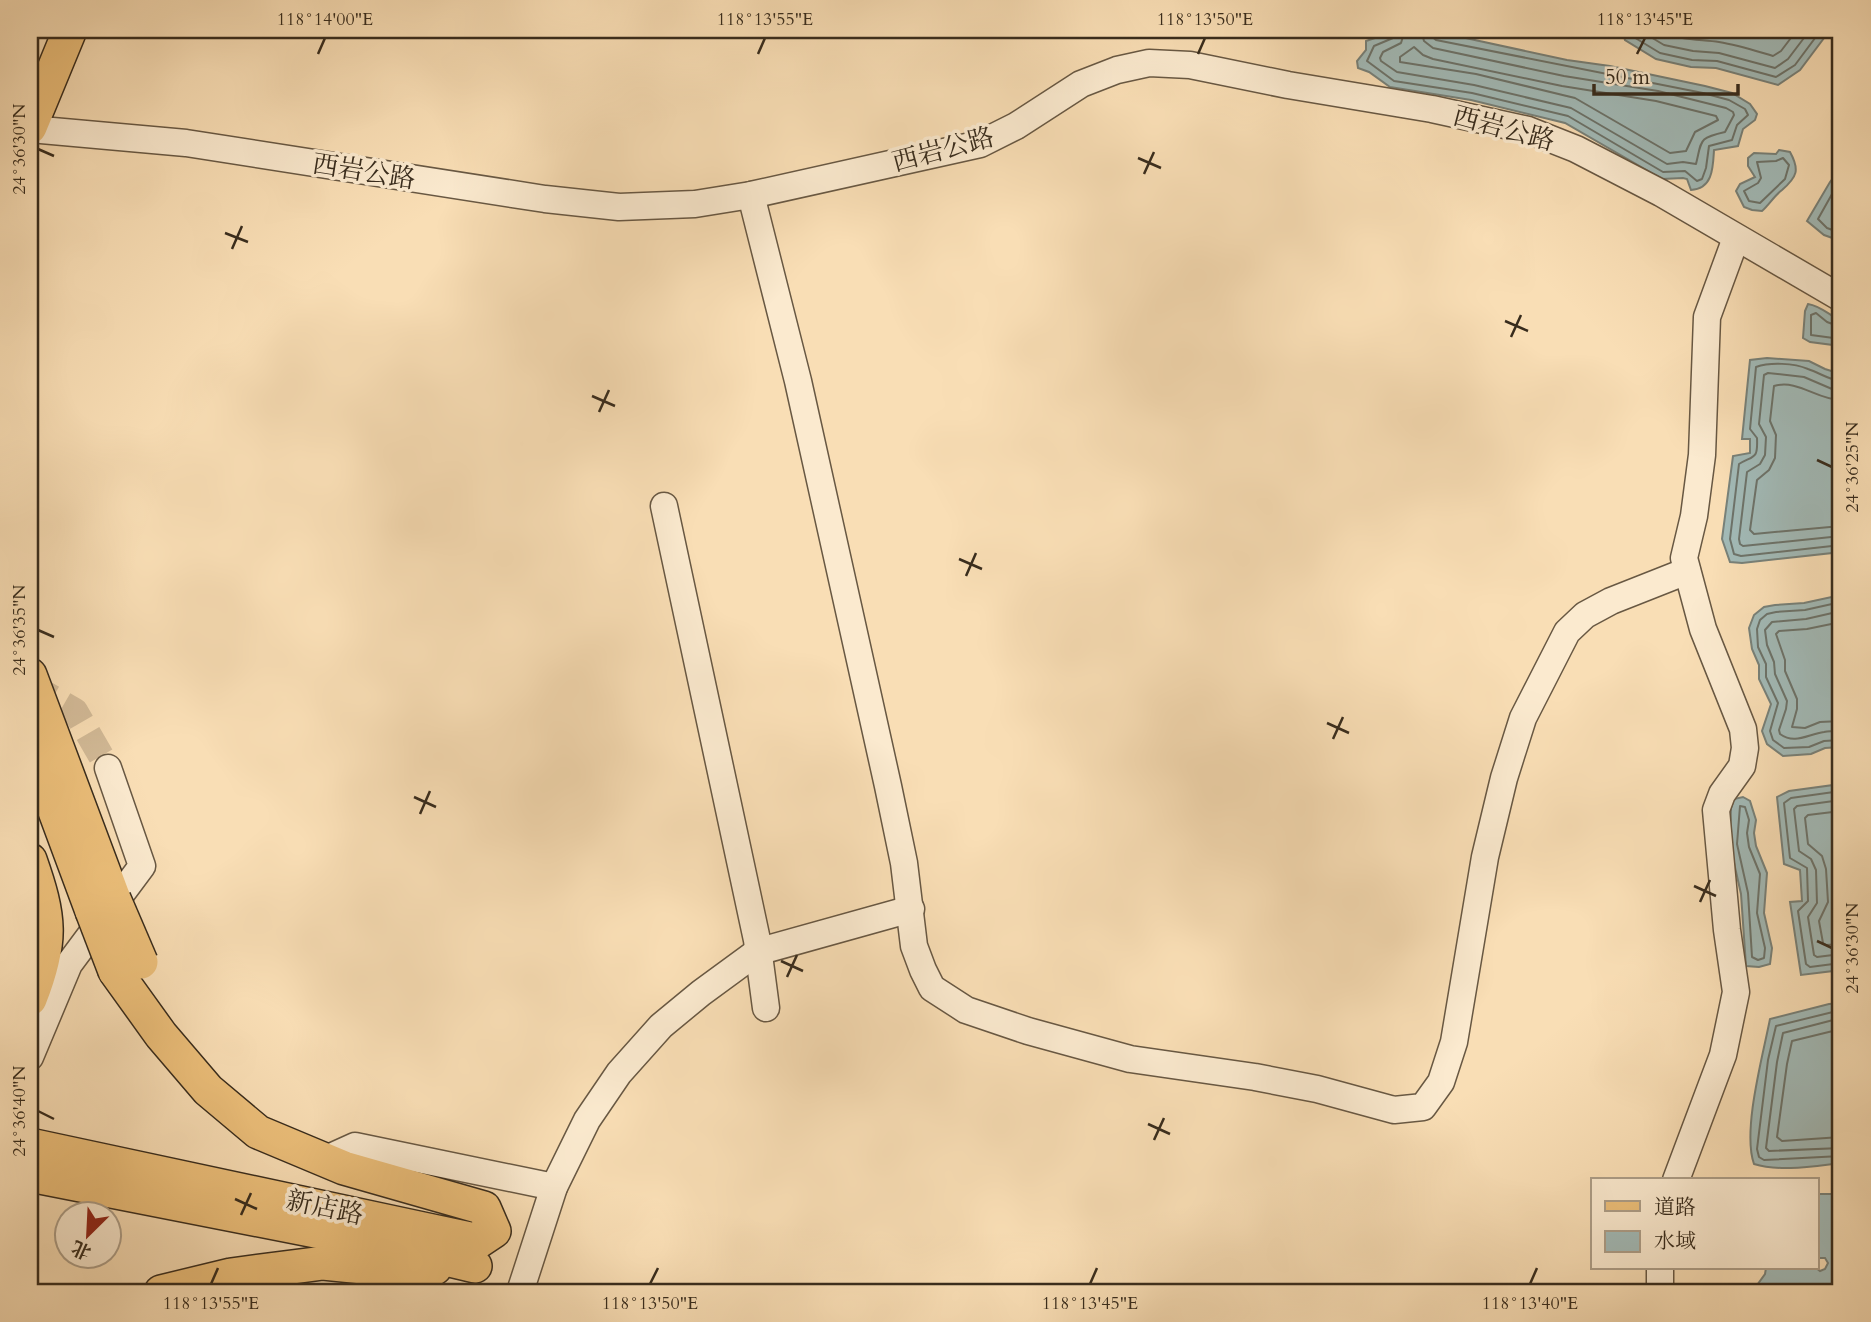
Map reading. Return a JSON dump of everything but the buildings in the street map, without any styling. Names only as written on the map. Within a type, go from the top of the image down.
[{"type":"main road","points":[[30,128],[70,30]]},
{"type":"main road","points":[[30,675],[103,905]]},
{"type":"main road","points":[[30,744],[128,967],[161,1035],[208,1090],[258,1132],[344,1168],[484,1208],[494,1231]]},
{"type":"main road","points":[[30,859],[43,897],[47,934],[43,961],[30,999]]},
{"type":"main road","name":"新店路","points":[[41,1162],[480,1241],[494,1231]]},
{"type":"main road","name":"新店路","points":[[41,1162],[475,1266]]},
{"type":"main road","points":[[161,1292],[231,1275],[323,1263],[393,1270],[475,1266]]},
{"type":"street","name":"西岩公路","points":[[30,128],[186,143],[545,199],[619,206],[695,204],[751,195],[980,144],[1016,127],[1081,84],[1117,70],[1149,63],[1190,65],[1288,85],[1432,109],[1528,130],[1576,149],[1661,193],[1841,298]]},
{"type":"street","points":[[751,195],[813,447],[901,850],[915,946],[932,988],[966,1010],[1028,1031],[1130,1059],[1304,1087],[1394,1110],[1423,1107],[1441,1082],[1454,1042],[1485,857],[1504,778],[1523,718],[1567,632],[1585,615],[1611,601],[1687,571]]},
{"type":"street","points":[[1677,1178],[1723,1055],[1736,992],[1727,930],[1716,810],[1722,794],[1742,766],[1745,748],[1743,729],[1703,629],[1684,558],[1694,516],[1702,456],[1707,317],[1736,238]]},
{"type":"street","points":[[664,506],[757,940],[766,1008]]},
{"type":"street","points":[[30,1057],[69,964],[142,866],[108,768]]},
{"type":"street","points":[[520,1292],[554,1187],[587,1120],[619,1073],[661,1026],[757,951],[911,909]]},
{"type":"street","points":[[324,1160],[355,1146],[554,1187]]},
{"type":"street","points":[[475,1266],[492,1258],[494,1231]]},
{"type":"street","points":[[1660,1270],[1660,1292]]},
{"type":"water","points":[[1399,30],[1461,37],[1705,86],[1732,93],[1750,104],[1757,114],[1755,120],[1743,129],[1738,146],[1714,150],[1708,181],[1704,186],[1691,190],[1687,179],[1662,179],[1565,123],[1471,100],[1390,87],[1369,72],[1358,68],[1357,61],[1366,50],[1366,41]]},
{"type":"water","points":[[1622,30],[1830,30],[1800,70],[1778,85],[1716,68],[1691,67],[1656,59],[1625,40]]},
{"type":"water","points":[[1779,150],[1790,152],[1796,169],[1794,177],[1762,211],[1744,207],[1736,191],[1740,184],[1755,177],[1748,166],[1748,158],[1754,153],[1776,154]]},
{"type":"water","points":[[1841,168],[1841,241],[1824,235],[1807,221]]},
{"type":"water","points":[[1808,304],[1841,321],[1841,346],[1810,342],[1803,338]]},
{"type":"water","points":[[1767,358],[1809,361],[1841,374],[1841,552],[1730,562],[1722,539],[1733,456],[1750,453],[1750,439],[1742,439],[1750,360]]},
{"type":"water","points":[[1841,595],[1841,747],[1825,748],[1811,754],[1783,756],[1767,744],[1762,731],[1771,704],[1759,679],[1759,665],[1752,649],[1749,628],[1754,615],[1764,607],[1804,603]]},
{"type":"water","points":[[1841,784],[1841,970],[1801,975],[1790,902],[1802,901],[1800,870],[1784,864],[1777,797],[1789,791]]},
{"type":"water","points":[[1743,797],[1750,801],[1756,820],[1756,846],[1767,873],[1764,913],[1772,948],[1770,964],[1759,967],[1746,966],[1741,894],[1730,845],[1731,808],[1734,799]]},
{"type":"water","points":[[1841,1003],[1841,1163],[1786,1168],[1754,1164],[1750,1132],[1752,1113],[1770,1019]]},
{"type":"water","points":[[1818,1194],[1841,1194],[1841,1292],[1752,1292],[1766,1270],[1820,1271],[1825,1269],[1828,1263],[1825,1258],[1818,1260]]},
{"type":"tunnel","points":[[30,685],[75,711],[108,768]]}]
